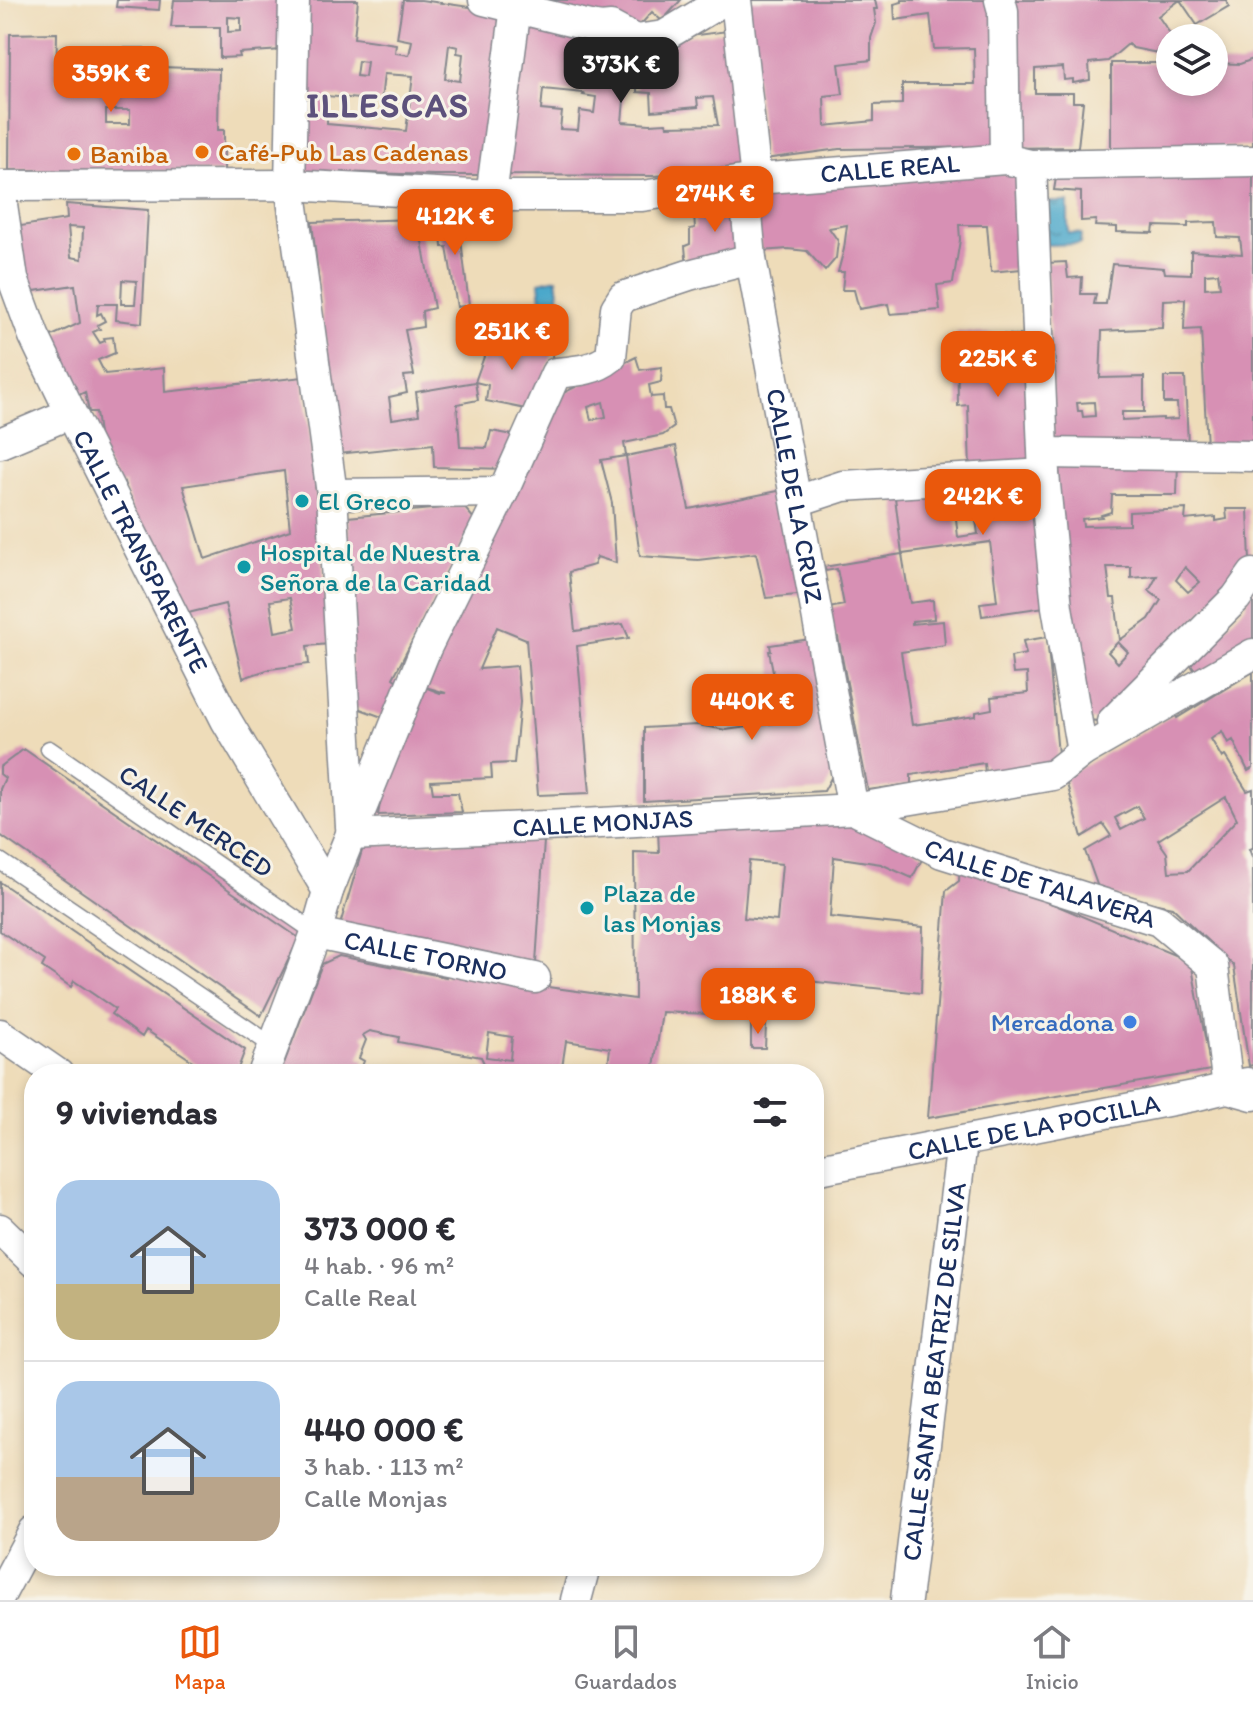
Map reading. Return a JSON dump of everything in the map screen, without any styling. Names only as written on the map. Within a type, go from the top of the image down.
[{"type":"street","points":[[294,0],[290,185],[332,494],[351,835]]},
{"type":"street","points":[[484,0],[600,28],[611,27],[635,40],[664,36],[724,0]]},
{"type":"street","name":"CALLE DE LA CRUZ","points":[[736,0],[750,180],[751,259],[853,809]]},
{"type":"street","points":[[1000,0],[1018,162],[1057,607],[1082,752]]},
{"type":"street","points":[[491,196],[516,7]]},
{"type":"street","name":"CALLE REAL","points":[[0,188],[290,185],[491,196],[642,196],[750,180],[1018,162],[1253,161]]},
{"type":"street","name":"CALLE TRANSPARENTE","points":[[0,188],[13,279],[34,336],[226,720],[328,891]]},
{"type":"street","points":[[268,1060],[316,933],[328,891],[426,648],[503,492],[556,373],[601,365],[611,357],[616,308],[623,297],[751,259]]},
{"type":"street","points":[[0,443],[71,413]]},
{"type":"street","points":[[797,501],[843,486],[1044,464],[1253,456]]},
{"type":"street","points":[[332,494],[503,492]]},
{"type":"street","points":[[1082,752],[1236,598],[1253,574]]},
{"type":"street","points":[[1082,752],[1253,654]]},
{"type":"street","name":"CALLE MONJAS","points":[[351,835],[853,809],[1053,775],[1082,752]]},
{"type":"street","name":"CALLE DE TALAVERA","points":[[853,809],[942,853],[1159,921],[1213,966],[1245,1088]]},
{"type":"street","name":"CALLE TORNO","points":[[316,933],[535,978]]},
{"type":"street","points":[[0,1034],[44,1064]]},
{"type":"street","name":"CALLE DE LA POCILLA","points":[[824,1168],[1245,1088]]},
{"type":"street","name":"CALLE SANTA BEATRIZ DE SILVA","points":[[906,1600],[962,1142]]},
{"type":"street","points":[[0,1595],[24,1550]]},
{"type":"street","points":[[576,1600],[582,1576]]},
{"type":"lane","name":"CALLE MERCED","points":[[49,749],[316,933]]},
{"type":"lane","points":[[0,861],[268,1060]]},
{"type":"water","points":[[1042,202],[1068,202],[1068,233],[1081,234],[1080,244],[1046,245]]},
{"type":"water","points":[[557,278],[562,316],[543,318],[539,282]]},
{"type":"building","points":[[117,0],[160,0],[159,10],[116,7]]},
{"type":"building","points":[[174,0],[280,0],[282,50],[239,53],[240,57],[220,58],[220,27],[171,27]],"holes":[[[228,17],[241,18],[241,31],[228,32]]]},
{"type":"building","points":[[303,0],[358,0],[354,38],[396,44],[395,53],[409,55],[412,41],[397,38],[403,0],[511,13],[491,175],[306,171],[302,167]],"holes":[[[449,45],[458,47],[457,53],[463,54],[460,81],[445,79]],[[358,61],[367,62],[365,77],[356,76]],[[384,74],[413,76],[406,131],[327,124],[327,96],[381,101]]]},
{"type":"building","points":[[526,0],[681,0],[662,21],[652,12],[633,33]]},
{"type":"building","points":[[747,0],[875,0],[877,9],[874,9],[876,23],[871,38],[871,60],[839,64],[843,94],[824,96],[825,126],[874,121],[874,105],[902,104],[902,84],[975,84],[974,48],[934,49],[930,15],[895,20],[894,4],[902,0],[995,0],[1001,147],[839,149],[764,159]]},
{"type":"building","points":[[1002,0],[1180,0],[1158,16],[1163,24],[1156,24],[1156,53],[1128,44],[1108,61],[1089,63],[1090,80],[1073,83],[1073,79],[1064,80],[1063,67],[1035,69],[1035,93],[1073,93],[1073,102],[1083,102],[1078,147],[1008,148]]},
{"type":"building","points":[[1180,0],[1226,0],[1229,6],[1196,24]]},
{"type":"building","points":[[517,24],[682,37],[727,31],[749,170],[652,176],[498,175]],"holes":[[[626,78],[637,79],[637,92],[651,93],[652,111],[698,107],[697,98],[713,97],[718,125],[667,126],[666,123],[622,122]],[[543,89],[596,97],[594,113],[580,111],[578,130],[560,129],[562,112],[541,110]]]},
{"type":"building","points":[[57,33],[56,85],[68,85],[68,68],[118,68],[119,48],[144,48],[144,63],[159,62],[160,67],[219,69],[218,130],[224,130],[224,172],[9,170],[10,34]],"holes":[[[106,110],[130,110],[130,124],[106,124]]]},
{"type":"building","points":[[1253,59],[1253,147],[1111,149],[1111,63],[1156,63],[1156,96],[1228,96],[1228,64],[1240,64]]},
{"type":"building","points":[[1015,173],[1024,181],[1031,268],[991,272],[987,225],[959,225],[960,240],[953,283],[937,285],[940,310],[890,314],[888,304],[859,309],[854,290],[842,290],[844,272],[838,272],[847,225],[829,228],[838,241],[836,258],[825,271],[807,251],[761,251],[754,204],[764,194],[826,182]]},
{"type":"building","points":[[1253,173],[1253,447],[1207,447],[1201,329],[1184,330],[1185,299],[1163,300],[1162,328],[1102,331],[1100,378],[1144,377],[1144,412],[1122,412],[1122,420],[1163,420],[1178,419],[1177,403],[1164,403],[1164,377],[1185,377],[1188,445],[1054,449],[1047,263],[1066,262],[1068,278],[1082,277],[1081,294],[1096,294],[1094,304],[1106,304],[1112,264],[1164,268],[1165,273],[1191,274],[1191,251],[1242,254],[1240,238],[1217,237],[1216,222],[1188,223],[1188,227],[1154,226],[1153,233],[1117,232],[1117,227],[1095,226],[1096,220],[1081,221],[1081,192],[1054,190],[1056,178]],"holes":[[[1218,273],[1220,287],[1205,288],[1205,274]],[[1094,402],[1095,416],[1083,417],[1077,403]]]},
{"type":"building","points":[[729,200],[740,207],[744,257],[687,269],[685,246],[690,244],[690,229],[695,228],[693,202]]},
{"type":"building","points":[[66,204],[148,210],[142,323],[116,320],[117,304],[98,304],[97,315],[101,313],[105,321],[97,325],[100,329],[93,332],[100,343],[105,341],[104,338],[113,337],[115,353],[98,360],[105,374],[164,368],[165,392],[303,377],[329,644],[307,646],[309,664],[270,669],[243,678],[225,604],[188,613],[131,510],[124,482],[120,485],[102,456],[96,412],[89,412],[85,392],[79,395],[45,339],[80,323],[75,285],[27,292],[14,227],[67,219]],"holes":[[[68,227],[83,228],[82,259],[71,257]],[[122,280],[137,281],[135,304],[121,304]],[[284,471],[290,530],[205,559],[183,486]],[[290,598],[296,628],[275,632],[270,601]]]},
{"type":"building","points":[[458,215],[469,305],[457,307],[447,247],[442,247],[440,219]]},
{"type":"building","points":[[418,219],[434,308],[422,311],[423,327],[405,330],[414,375],[404,376],[407,393],[389,397],[392,419],[419,415],[416,392],[475,382],[478,400],[457,404],[460,447],[487,448],[491,431],[519,436],[507,469],[434,467],[433,444],[338,454],[312,222]]},
{"type":"building","points":[[957,332],[1034,336],[1035,469],[970,471],[968,405],[958,406]]},
{"type":"building","points":[[475,335],[524,348],[527,342],[554,351],[531,410],[486,401],[488,385],[475,382],[486,351],[475,347]]},
{"type":"building","points":[[636,357],[640,370],[662,367],[661,382],[649,385],[651,397],[663,396],[664,409],[669,409],[674,427],[663,435],[624,443],[626,456],[601,460],[612,503],[616,563],[597,557],[594,565],[569,572],[575,631],[623,624],[629,638],[577,646],[590,793],[538,795],[526,639],[497,627],[479,669],[517,666],[520,702],[514,763],[491,764],[492,778],[431,781],[433,793],[458,793],[462,812],[378,815],[384,780],[422,686],[555,397]],"holes":[[[603,402],[606,417],[591,420],[588,407]]]},
{"type":"building","points":[[676,446],[689,509],[788,489],[807,594],[766,598],[756,553],[698,560],[640,556],[626,456]]},
{"type":"building","points":[[1052,460],[1178,461],[1177,495],[1112,495],[1111,512],[1102,517],[1082,519],[1083,526],[1129,525],[1129,512],[1186,509],[1185,520],[1216,517],[1216,521],[1227,519],[1226,509],[1248,509],[1250,562],[1098,721],[1089,720]],"holes":[[[1107,567],[1131,567],[1131,578],[1157,576],[1149,591],[1161,600],[1149,619],[1120,640],[1115,598],[1111,598]],[[1185,567],[1200,582],[1188,592],[1176,580]],[[1118,642],[1128,652],[1118,663],[1108,652]]]},
{"type":"building","points":[[1034,481],[1045,607],[982,616],[980,603],[997,601],[990,542],[902,554],[894,489],[953,491],[958,537],[978,534],[971,485]]},
{"type":"building","points":[[463,506],[475,520],[393,678],[402,685],[382,717],[352,706],[348,517]]},
{"type":"building","points":[[902,554],[910,603],[933,600],[934,619],[912,621],[912,624],[943,621],[945,645],[901,652],[912,725],[976,716],[976,712],[992,709],[991,697],[1028,693],[1027,673],[1013,674],[1011,657],[1026,654],[1023,641],[1047,637],[1058,754],[1052,764],[985,773],[984,763],[911,775],[911,784],[868,790],[838,637],[835,638],[829,608],[844,605],[837,569],[826,571],[824,567]]},
{"type":"building","points":[[1253,587],[1253,643],[1198,675],[1191,665],[1245,607]]},
{"type":"building","points":[[817,638],[839,763],[824,791],[644,801],[644,728],[697,725],[726,730],[783,722],[770,645]]},
{"type":"building","points":[[1253,672],[1253,768],[1248,771],[1233,740],[1228,743],[1222,731],[1211,739],[1247,791],[1253,789],[1253,848],[1249,849],[1253,859],[1253,1065],[1249,1066],[1234,966],[1172,907],[1100,893],[1085,851],[1111,836],[1103,824],[1082,837],[1065,777],[1175,714],[1177,718]],"holes":[[[1226,797],[1237,819],[1188,871],[1169,872],[1167,853],[1158,840]],[[1137,806],[1144,818],[1121,830],[1115,818]]]},
{"type":"building","points":[[24,749],[299,938],[261,1016],[0,835],[0,789],[5,778],[0,774],[0,767]]},
{"type":"building","points":[[821,819],[868,826],[925,854],[912,878],[881,864],[834,857],[830,917],[923,927],[921,993],[731,973],[731,984],[711,983],[708,1014],[662,1012],[654,1064],[608,1064],[610,1048],[566,1041],[563,1064],[484,1064],[481,1057],[398,1042],[399,1037],[370,1031],[363,1035],[366,1040],[359,1058],[364,1061],[363,1064],[284,1064],[322,964],[339,956],[446,977],[447,973],[635,999],[634,852],[659,853],[658,829]],"holes":[[[749,861],[782,864],[777,921],[744,918]],[[489,1033],[512,1037],[510,1060],[486,1057]]]},
{"type":"building","points":[[544,841],[536,963],[339,928],[364,844]]},
{"type":"building","points":[[960,865],[1191,962],[1211,1070],[928,1118],[946,891],[959,881]]},
{"type":"building","points":[[0,882],[245,1050],[240,1064],[197,1064],[146,1030],[142,1037],[111,1014],[115,1009],[74,981],[71,987],[42,967],[45,961],[0,931]]},
{"type":"building","points":[[751,1025],[766,1025],[765,1048],[751,1048]]},
{"type":"place","name":"Café-Pub Las Cadenas","points":[[202,152]]},
{"type":"place","name":"Baniba","points":[[74,154]]},
{"type":"place","name":"El Greco","points":[[302,501]]},
{"type":"place","name":"Hospital de Nuestra Señora de la Caridad","points":[[244,567]]},
{"type":"place","name":"Plaza de las Monjas","points":[[587,908]]},
{"type":"place","name":"Mercadona","points":[[1130,1022]]},
{"type":"district","name":"ILLESCAS","points":[[388,105]]}]
